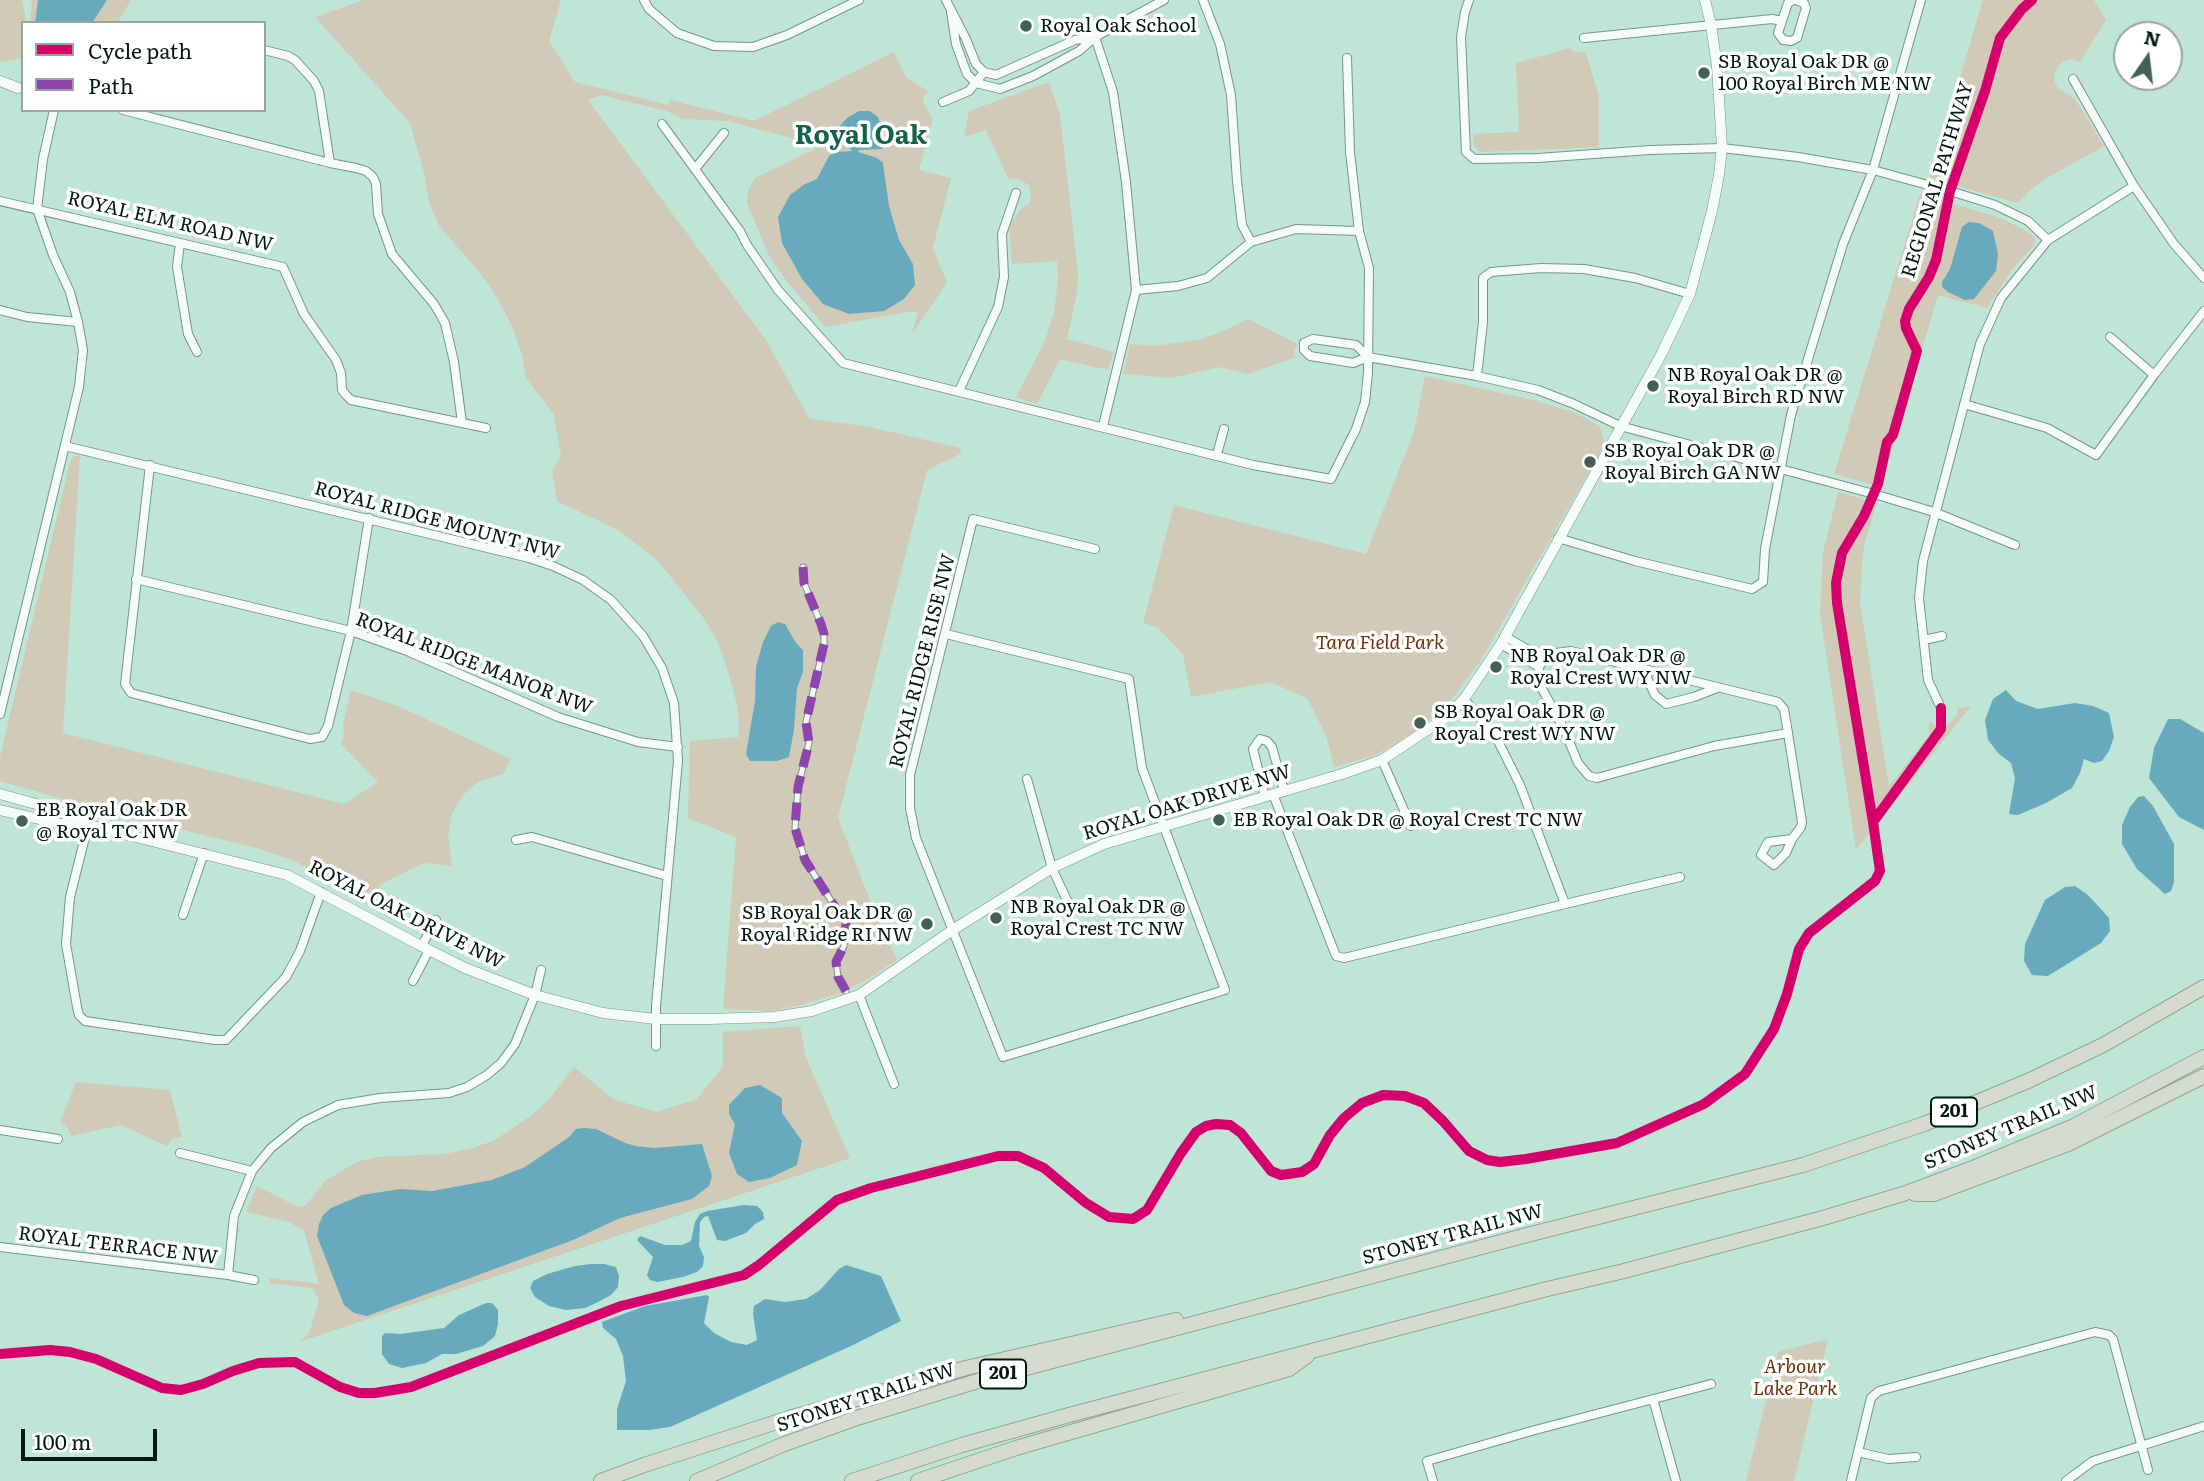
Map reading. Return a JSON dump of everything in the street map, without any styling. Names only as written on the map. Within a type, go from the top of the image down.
[{"type":"highway","name":"STONEY TRAIL NW","points":[[697,1481],[858,1418],[969,1384],[1502,1241],[1803,1165],[1924,1124],[2028,1082],[2103,1045],[2201,987]]},
{"type":"highway","name":"STONEY TRAIL NW","points":[[852,1481],[1002,1433],[1530,1293],[1776,1231],[1903,1194],[2072,1127],[2204,1057]]},
{"type":"highway","points":[[1903,1194],[1934,1194],[2068,1144],[2204,1076]]},
{"type":"highway","points":[[601,1481],[789,1418],[966,1368],[1290,1294],[1318,1292]]},
{"type":"highway","points":[[918,1481],[1016,1448],[1289,1369],[1314,1351]]},
{"type":"highway","points":[[610,1481],[644,1465]]},
{"type":"street","points":[[643,0],[649,9],[677,33],[714,46],[753,47],[787,35],[859,0]]},
{"type":"street","points":[[946,0],[976,64],[984,72],[996,75],[1075,40],[1095,37]]},
{"type":"street","points":[[951,12],[956,44],[967,75],[976,83],[1000,89],[1032,76],[1079,51],[1095,37],[1164,0]]},
{"type":"street","points":[[1203,0],[1220,44],[1231,95],[1242,225],[1251,242]]},
{"type":"street","points":[[1469,0],[1461,37],[1466,152],[1474,159],[1538,159],[1650,150],[1722,148],[1798,157],[1873,170],[1995,205],[2028,221],[2048,240]]},
{"type":"street","name":"ROYAL OAK DRIVE NW","points":[[0,810],[61,824],[88,825],[287,875],[425,948],[535,995],[603,1013],[656,1019],[774,1017],[812,1012],[859,995],[954,929],[1052,868],[1104,844],[1382,760],[1445,718],[1464,699],[1504,640],[1662,353],[1690,294],[1712,211],[1722,148],[1717,66],[1705,0]]},
{"type":"street","points":[[1794,0],[1804,3],[1806,8],[1797,37],[1791,41],[1783,40],[1778,33],[1782,21],[1788,3],[1794,0]]},
{"type":"street","points":[[1558,538],[1635,561],[1752,589],[1763,582],[1765,549],[1791,415],[1843,244],[1873,170],[1921,0]]},
{"type":"street","points":[[1584,38],[1773,19],[1782,21]]},
{"type":"street","points":[[1095,37],[1113,92],[1126,182],[1136,290],[1102,426]]},
{"type":"street","points":[[266,50],[295,60],[314,81],[319,91],[330,163]]},
{"type":"street","points":[[662,124],[740,231],[747,246],[778,290],[844,363],[1253,465],[1331,479],[1356,429],[1365,402],[1368,357],[1369,268],[1359,231],[1350,152],[1347,58]]},
{"type":"street","points":[[943,102],[969,90],[984,72]]},
{"type":"street","points":[[2073,79],[2134,186],[2174,244],[2204,278]]},
{"type":"street","points":[[0,81],[20,89]]},
{"type":"street","points":[[0,88],[20,89]]},
{"type":"street","points":[[0,715],[79,387],[83,350],[69,292],[37,209],[43,159],[54,112]]},
{"type":"street","points":[[131,112],[366,171],[373,177],[378,214],[392,254],[434,304],[445,323],[454,362],[461,423]]},
{"type":"street","points":[[695,169],[724,133]]},
{"type":"street","points":[[1941,708],[1928,680],[1919,598],[1923,561],[1934,512],[1980,344],[2001,298],[2048,240],[2134,186]]},
{"type":"street","points":[[959,391],[998,307],[1004,277],[1002,234],[1016,193]]},
{"type":"street","name":"ROYAL ELM ROAD NW","points":[[0,201],[283,267],[304,314],[336,360],[341,373],[342,390],[351,400],[486,428]]},
{"type":"street","points":[[1136,290],[1178,286],[1207,278],[1251,242],[1296,229],[1359,231]]},
{"type":"street","points":[[180,243],[177,267],[188,334],[197,352]]},
{"type":"street","points":[[1477,376],[1483,322],[1483,278],[1491,272],[1541,268],[1584,269],[1635,278],[1690,294]]},
{"type":"street","points":[[0,310],[27,317],[78,322]]},
{"type":"street","points":[[1964,404],[2047,428],[2096,455],[2204,311]]},
{"type":"street","points":[[2110,337],[2154,375]]},
{"type":"street","points":[[1368,357],[1356,345],[1313,339],[1304,343],[1304,350],[1310,356],[1353,363],[1368,357],[1477,376],[1538,390],[1620,426],[1934,512],[2015,545]]},
{"type":"street","points":[[1217,454],[1224,429]]},
{"type":"street","name":"ROYAL RIDGE MOUNT NW","points":[[65,446],[369,518],[554,566],[583,580],[611,600],[643,636],[662,668],[674,703],[678,747],[656,1046]]},
{"type":"street","points":[[149,466],[124,684],[131,693],[310,739],[322,737],[328,726],[351,631],[369,518]]},
{"type":"street","name":"ROYAL RIDGE RISE NW","points":[[1095,549],[973,519],[910,775],[910,808],[916,838],[1003,1057],[1225,990],[1163,825]]},
{"type":"street","points":[[803,567],[804,583],[821,624],[824,644],[806,722],[808,744],[798,787],[795,828],[805,860],[846,924],[844,946],[836,962],[838,977],[846,991]]},
{"type":"street","name":"ROYAL RIDGE MANOR NW","points":[[136,579],[351,631],[407,650],[558,717],[638,742],[678,747]]},
{"type":"street","points":[[946,634],[1129,679],[1142,768],[1163,825]]},
{"type":"street","points":[[1924,640],[1941,636]]},
{"type":"street","points":[[1504,640],[1541,663]]},
{"type":"street","points":[[1541,663],[1556,653],[1571,652],[1778,702],[1784,709],[1802,822],[1792,839]]},
{"type":"street","points":[[1541,663],[1540,685],[1564,729],[1578,763],[1588,776],[1597,778],[1714,746],[1788,733]]},
{"type":"street","points":[[1642,668],[1655,695],[1666,704],[1718,687]]},
{"type":"street","points":[[1464,699],[1496,737],[1520,785],[1565,904]]},
{"type":"street","points":[[1274,794],[1272,747],[1267,740],[1260,739],[1253,748],[1274,794],[1336,956],[1344,958],[1680,877]]},
{"type":"street","points":[[1382,760],[1411,826]]},
{"type":"street","points":[[1027,779],[1052,868],[1072,911]]},
{"type":"street","name":"ROYAL OAK DRIVE NW","points":[[0,794],[54,809],[88,825]]},
{"type":"street","points":[[88,825],[70,897],[66,944],[79,1015],[94,1024],[226,1040],[286,977],[300,951],[321,892]]},
{"type":"street","points":[[516,840],[533,837],[667,876]]},
{"type":"street","points":[[183,915],[204,853]]},
{"type":"street","points":[[413,981],[436,920]]},
{"type":"street","name":"ROYAL TERRACE NW","points":[[0,1247],[228,1275],[234,1216],[251,1171],[271,1148],[288,1133],[338,1105],[380,1098],[449,1093],[467,1087],[487,1075],[501,1063],[515,1044],[535,995],[541,970]]},
{"type":"street","points":[[859,995],[894,1084]]},
{"type":"street","points":[[0,1130],[58,1139]]},
{"type":"street","points":[[180,1153],[251,1171]]},
{"type":"street","points":[[228,1275],[254,1280]]},
{"type":"street","points":[[1851,1481],[1871,1398],[1879,1391],[2095,1332],[2109,1335],[2113,1339],[2148,1470]]},
{"type":"street","points":[[1433,1481],[1427,1461],[1711,1384]]},
{"type":"street","points":[[1653,1399],[1676,1481]]},
{"type":"street","points":[[2066,1481],[2093,1461],[2204,1426]]},
{"type":"street","points":[[1858,1452],[1888,1459],[1916,1457]]},
{"type":"green space","points":[[0,0],[22,0],[27,21],[21,21],[21,58],[0,62]]},
{"type":"green space","points":[[32,0],[131,0],[118,21],[30,21]]},
{"type":"green space","points":[[364,0],[561,0],[549,41],[575,82],[668,105],[670,100],[754,121],[894,52],[906,77],[929,92],[924,95],[923,102],[933,119],[919,170],[951,178],[933,248],[947,283],[912,334],[918,312],[912,311],[825,327],[770,258],[747,203],[748,191],[755,178],[821,146],[728,121],[683,119],[667,111],[601,95],[588,100],[766,340],[809,418],[869,427],[961,448],[960,454],[927,470],[838,818],[875,913],[897,960],[839,994],[771,1011],[723,1009],[736,837],[688,818],[690,741],[739,737],[738,708],[726,665],[717,640],[705,620],[658,561],[620,531],[557,501],[552,471],[561,456],[554,415],[526,378],[522,355],[512,326],[481,274],[439,226],[429,202],[410,123],[315,17]]},
{"type":"green space","points":[[1983,0],[2094,0],[2106,20],[2080,62],[2071,59],[2064,61],[2054,75],[2058,88],[2075,99],[2104,146],[2035,186],[2017,203],[1930,178]]},
{"type":"green space","points":[[1570,48],[1575,52],[1586,53],[1599,97],[1599,147],[1481,152],[1476,148],[1473,134],[1519,132],[1516,63]]},
{"type":"green space","points":[[1049,82],[1060,115],[1078,273],[1077,293],[1067,339],[1114,352],[1108,370],[1060,359],[1037,404],[1016,397],[1044,343],[1054,313],[1057,261],[1012,264],[1009,225],[1021,209],[1030,203],[1029,185],[1016,178],[1009,180],[986,130],[964,137],[969,111]]},
{"type":"green space","points":[[1920,194],[1998,217],[2025,230],[2034,236],[2035,240],[2034,246],[2013,268],[1987,308],[1938,295],[1881,487],[1834,474]]},
{"type":"green space","points":[[1248,319],[1298,344],[1294,351],[1296,357],[1248,374],[1219,367],[1171,378],[1123,374],[1130,344],[1155,346],[1201,339]]},
{"type":"green space","name":"Tara Field Park","points":[[1425,376],[1533,400],[1573,412],[1600,426],[1605,444],[1481,660],[1449,703],[1393,746],[1370,757],[1334,767],[1326,735],[1307,698],[1270,682],[1191,697],[1183,654],[1157,627],[1143,623],[1174,505],[1366,554],[1414,432]]},
{"type":"green space","points":[[80,455],[63,733],[344,804],[378,782],[341,744],[351,690],[398,706],[511,759],[503,774],[479,781],[463,795],[452,814],[448,836],[452,866],[424,863],[381,884],[374,902],[294,861],[257,848],[108,812],[0,781],[0,757],[70,462],[73,457]]},
{"type":"green space","points":[[1838,492],[1877,503],[1865,541],[1860,603],[1889,786],[1929,735],[1929,722],[1939,726],[1949,724],[1958,708],[1971,706],[1856,850],[1820,614],[1823,552]]},
{"type":"green space","points":[[800,1026],[806,1058],[850,1158],[299,1342],[309,1334],[319,1300],[312,1288],[269,1283],[270,1278],[319,1284],[304,1231],[289,1222],[246,1212],[257,1186],[298,1207],[306,1205],[325,1181],[357,1162],[376,1157],[445,1154],[495,1140],[532,1115],[550,1098],[574,1067],[615,1100],[657,1112],[697,1099],[723,1066],[723,1032]]},
{"type":"green space","points":[[76,1082],[170,1090],[182,1137],[173,1138],[167,1146],[121,1125],[71,1136],[67,1126],[60,1122]]},
{"type":"green space","name":"Arbour Lake Park","points":[[1828,1339],[1794,1481],[1746,1481],[1778,1352]]},
{"type":"water","points":[[38,0],[107,0],[93,21],[35,21]]},
{"type":"water","points":[[859,111],[870,111],[878,117],[885,143],[882,149],[858,152],[877,158],[883,163],[889,206],[899,240],[913,264],[915,285],[904,299],[884,311],[849,314],[823,304],[802,279],[782,243],[778,217],[790,195],[817,179],[829,156],[835,152],[852,151],[839,136],[838,128],[847,118]]},
{"type":"water","points":[[1969,222],[1979,223],[1993,231],[1998,254],[1996,271],[1974,299],[1965,300],[1948,292],[1942,287],[1942,282],[1950,269],[1962,227]]},
{"type":"water","points":[[778,622],[785,624],[803,650],[803,672],[797,688],[789,757],[777,761],[750,761],[746,754],[755,701],[756,667],[763,642],[771,626]]},
{"type":"water","points":[[2006,690],[2016,701],[2038,709],[2075,703],[2093,706],[2109,713],[2114,737],[2102,761],[2094,763],[2084,759],[2072,788],[2018,815],[2009,814],[2015,778],[2011,763],[1999,754],[1988,740],[1985,720],[1993,699]]},
{"type":"water","points":[[2168,719],[2180,719],[2204,733],[2204,830],[2179,817],[2149,778],[2154,748]]},
{"type":"water","points":[[2144,796],[2153,806],[2174,844],[2174,882],[2171,891],[2165,894],[2137,869],[2122,844],[2122,825],[2130,807],[2138,797]]},
{"type":"water","points":[[2075,886],[2088,895],[2109,918],[2110,931],[2101,943],[2048,976],[2032,975],[2024,961],[2025,944],[2045,900],[2065,887]]},
{"type":"water","points":[[760,1085],[782,1098],[782,1113],[802,1141],[797,1165],[770,1178],[749,1182],[737,1174],[729,1153],[735,1124],[729,1114],[729,1105],[745,1088]]},
{"type":"water","points":[[576,1129],[596,1129],[636,1146],[654,1148],[702,1144],[712,1176],[709,1186],[692,1199],[620,1218],[573,1240],[367,1316],[354,1313],[344,1305],[317,1236],[323,1215],[331,1208],[362,1195],[400,1189],[432,1191],[492,1180],[525,1167],[569,1137]]},
{"type":"water","points":[[744,1205],[757,1206],[763,1212],[764,1219],[746,1233],[725,1241],[717,1240],[708,1216],[704,1217],[700,1222],[699,1246],[704,1257],[703,1266],[697,1272],[683,1277],[657,1282],[650,1280],[647,1275],[653,1257],[637,1240],[640,1236],[665,1245],[682,1245],[691,1241],[695,1222],[700,1214]]},
{"type":"water","points":[[591,1264],[616,1267],[618,1287],[611,1295],[585,1308],[566,1310],[549,1306],[535,1297],[530,1288],[533,1281],[547,1274]]},
{"type":"water","points":[[846,1265],[881,1276],[901,1321],[670,1427],[617,1430],[617,1409],[626,1381],[623,1356],[616,1339],[603,1328],[602,1322],[645,1306],[707,1295],[709,1297],[704,1323],[714,1333],[731,1342],[747,1345],[757,1340],[754,1306],[765,1299],[785,1302],[806,1299],[820,1290]]},
{"type":"water","points":[[492,1303],[498,1310],[498,1324],[495,1336],[483,1346],[456,1354],[442,1354],[426,1363],[402,1368],[389,1364],[382,1354],[382,1336],[385,1333],[400,1334],[444,1328],[459,1315]]},
{"type":"marked path","points":[[803,567],[804,583],[821,624],[824,644],[806,722],[809,743],[798,787],[795,828],[805,860],[846,924],[844,946],[836,962],[838,977],[846,991]]},
{"type":"cycle path","name":"REGIONAL PATHWAY","points":[[1941,708],[1941,729],[1873,822],[1836,583],[1842,553],[1864,516],[1878,484],[1887,442],[1893,435],[1917,351],[1905,321],[1936,260],[1950,191],[1985,91],[2000,38],[2032,0]]},
{"type":"cycle path","points":[[0,1354],[50,1350],[70,1352],[96,1359],[162,1388],[181,1390],[259,1363],[295,1362],[340,1387],[359,1393],[375,1393],[411,1387],[621,1306],[744,1275],[837,1200],[871,1188],[998,1156],[1018,1156],[1044,1168],[1086,1203],[1109,1217],[1133,1219],[1147,1210],[1181,1153],[1196,1132],[1206,1126],[1230,1125],[1241,1133],[1271,1171],[1281,1175],[1302,1172],[1314,1164],[1330,1135],[1344,1118],[1362,1103],[1383,1095],[1405,1096],[1424,1103],[1469,1151],[1487,1160],[1500,1162],[1526,1159],[1617,1143],[1704,1104],[1745,1074],[1774,1029],[1799,949],[1809,933],[1875,881],[1880,871],[1873,822]]},
{"type":"place","name":"Royal Oak School","points":[[1026,26]]},
{"type":"place","name":"SB Royal Oak DR @ 100 Royal Birch ME NW","points":[[1704,73]]},
{"type":"place","name":"NB Royal Oak DR @ Royal Birch RD NW","points":[[1653,386]]},
{"type":"place","name":"SB Royal Oak DR @ Royal Birch GA NW","points":[[1590,462]]},
{"type":"place","name":"NB Royal Oak DR @ Royal Crest WY NW","points":[[1496,667]]},
{"type":"place","name":"SB Royal Oak DR @ Royal Crest WY NW","points":[[1420,723]]},
{"type":"place","name":"EB Royal Oak DR @ Royal Crest TC NW","points":[[1219,820]]},
{"type":"place","name":"EB Royal Oak DR @ Royal TC NW","points":[[22,821]]},
{"type":"place","name":"NB Royal Oak DR @ Royal Crest TC NW","points":[[996,918]]},
{"type":"place","name":"SB Royal Oak DR @ Royal Ridge RI NW","points":[[927,924]]},
{"type":"district","name":"Royal Oak","points":[[861,136]]}]
